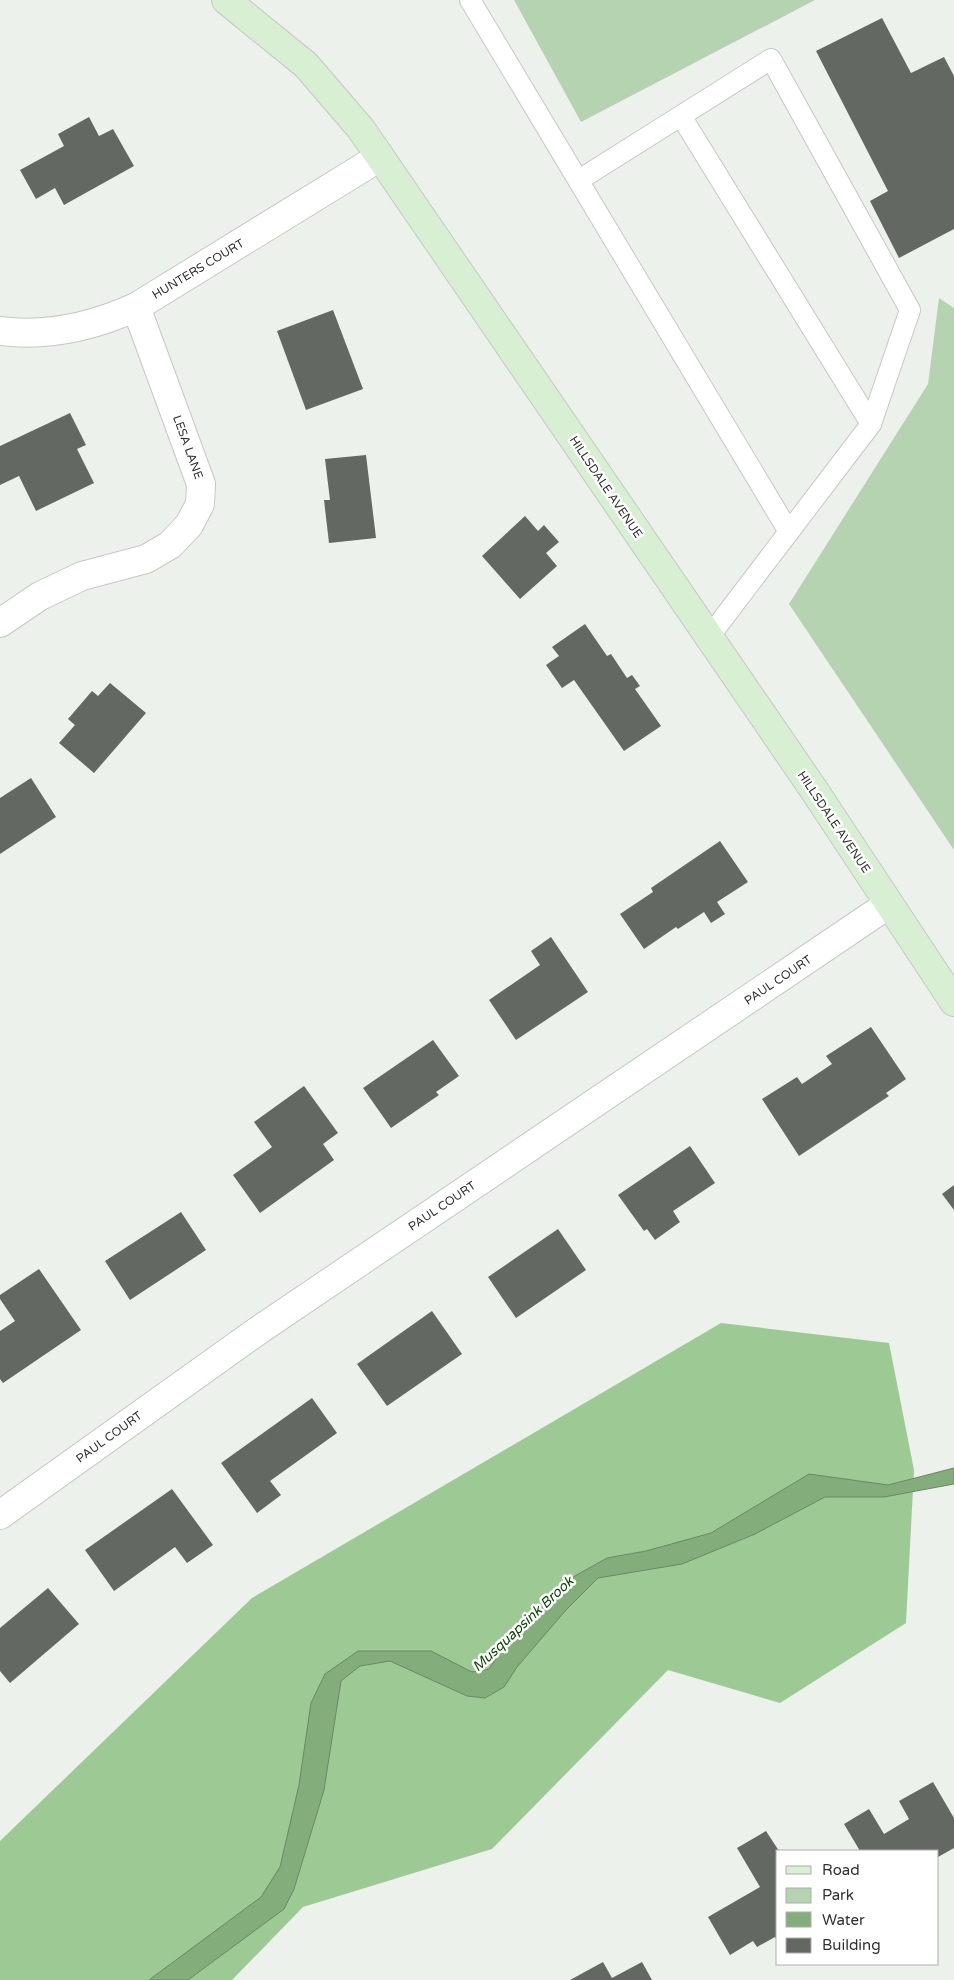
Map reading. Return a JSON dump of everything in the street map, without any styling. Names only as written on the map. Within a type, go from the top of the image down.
[{"type":"street","name":"HILLSDALE AVENUE","points":[[236,2],[306,65],[361,128],[709,637],[954,1002]]},
{"type":"street","name":"HUNTERS COURT","points":[[0,331],[20,333],[72,329],[118,315],[136,307],[380,157]]},
{"type":"street","name":"LESA LANE","points":[[0,623],[40,596],[82,576],[146,558],[170,545],[189,524],[200,504],[201,484],[136,307]]},
{"type":"street","name":"PAUL COURT","points":[[0,1515],[259,1330],[889,904]]},
{"type":"lane","points":[[470,0],[580,180],[789,532]]},
{"type":"lane","points":[[580,180],[771,59],[910,310],[871,424],[709,637]]},
{"type":"lane","points":[[681,116],[871,424]]},
{"type":"green space","points":[[514,0],[815,0],[581,122]]},
{"type":"green space","points":[[939,298],[954,308],[954,850],[789,604],[928,384]]},
{"type":"shaded area","points":[[721,1323],[889,1343],[914,1470],[906,1623],[780,1703],[668,1670],[492,1849],[303,1907],[232,1980],[0,1980],[0,1841],[252,1598]]},
{"type":"water","name":"Musquapsink Brook","points":[[954,1468],[954,1484],[884,1497],[825,1497],[755,1534],[682,1564],[598,1578],[566,1610],[517,1667],[504,1687],[485,1698],[467,1696],[390,1661],[360,1666],[341,1681],[324,1790],[294,1889],[284,1909],[188,1980],[149,1980],[261,1897],[280,1867],[299,1785],[311,1703],[325,1674],[358,1651],[431,1651],[472,1672],[489,1669],[517,1627],[566,1581],[607,1558],[646,1551],[711,1533],[809,1474],[888,1485]]},
{"type":"building","points":[[882,18],[911,73],[944,57],[954,76],[954,229],[899,258],[870,201],[888,191],[816,51]]},
{"type":"building","points":[[89,117],[99,136],[113,129],[134,166],[64,205],[55,188],[36,199],[20,170],[64,146],[58,134]]},
{"type":"building","points":[[333,310],[363,389],[306,410],[277,331]]},
{"type":"building","points":[[70,413],[86,445],[77,449],[94,483],[36,511],[19,476],[0,485],[0,446]]},
{"type":"building","points":[[366,455],[376,538],[329,543],[324,500],[330,500],[325,459]]},
{"type":"building","points":[[525,516],[538,531],[544,525],[559,542],[546,553],[557,566],[520,599],[482,556]]},
{"type":"building","points":[[585,624],[607,656],[611,654],[627,678],[632,675],[640,686],[635,689],[661,726],[624,751],[574,680],[562,688],[546,665],[559,656],[552,647]]},
{"type":"building","points":[[110,683],[146,713],[94,773],[59,743],[75,725],[68,719],[92,691],[98,696]]},
{"type":"building","points":[[31,778],[56,817],[0,854],[0,798]]},
{"type":"building","points":[[720,841],[748,882],[717,902],[725,914],[711,923],[704,912],[678,929],[676,927],[644,949],[620,914],[653,892],[651,888]]},
{"type":"building","points":[[551,937],[588,992],[516,1040],[489,1000],[540,965],[531,951]]},
{"type":"building","points":[[871,1027],[906,1079],[886,1093],[889,1096],[799,1156],[762,1099],[797,1077],[802,1084],[832,1064],[826,1056]]},
{"type":"building","points":[[433,1040],[459,1076],[436,1092],[439,1095],[391,1128],[363,1088]]},
{"type":"building","points":[[304,1086],[338,1133],[323,1144],[334,1160],[260,1213],[233,1175],[272,1147],[254,1122]]},
{"type":"building","points":[[690,1146],[715,1183],[673,1211],[680,1222],[655,1240],[647,1229],[644,1231],[618,1195]]},
{"type":"building","points":[[954,1185],[954,1210],[942,1194]]},
{"type":"building","points":[[181,1212],[206,1250],[130,1300],[105,1261]]},
{"type":"building","points":[[558,1229],[586,1270],[516,1318],[488,1277]]},
{"type":"building","points":[[39,1269],[81,1330],[3,1383],[0,1379],[0,1331],[15,1321],[0,1299],[0,1295]]},
{"type":"building","points":[[432,1311],[462,1354],[387,1406],[357,1364]]},
{"type":"building","points":[[312,1398],[337,1433],[270,1481],[281,1495],[257,1513],[221,1463]]},
{"type":"building","points":[[172,1489],[213,1545],[187,1563],[175,1547],[114,1591],[85,1550]]},
{"type":"building","points":[[48,1588],[79,1624],[10,1683],[0,1671],[0,1628]]},
{"type":"building","points":[[933,1782],[954,1818],[954,1848],[939,1856],[939,1850],[859,1850],[844,1824],[869,1809],[884,1834],[909,1819],[899,1801]]},
{"type":"building","points":[[766,1831],[778,1850],[776,1850],[776,1938],[775,1937],[757,1947],[753,1941],[730,1955],[708,1917],[760,1887],[737,1848]]},
{"type":"building","points":[[603,1962],[612,1978],[642,1962],[652,1980],[570,1980]]}]
